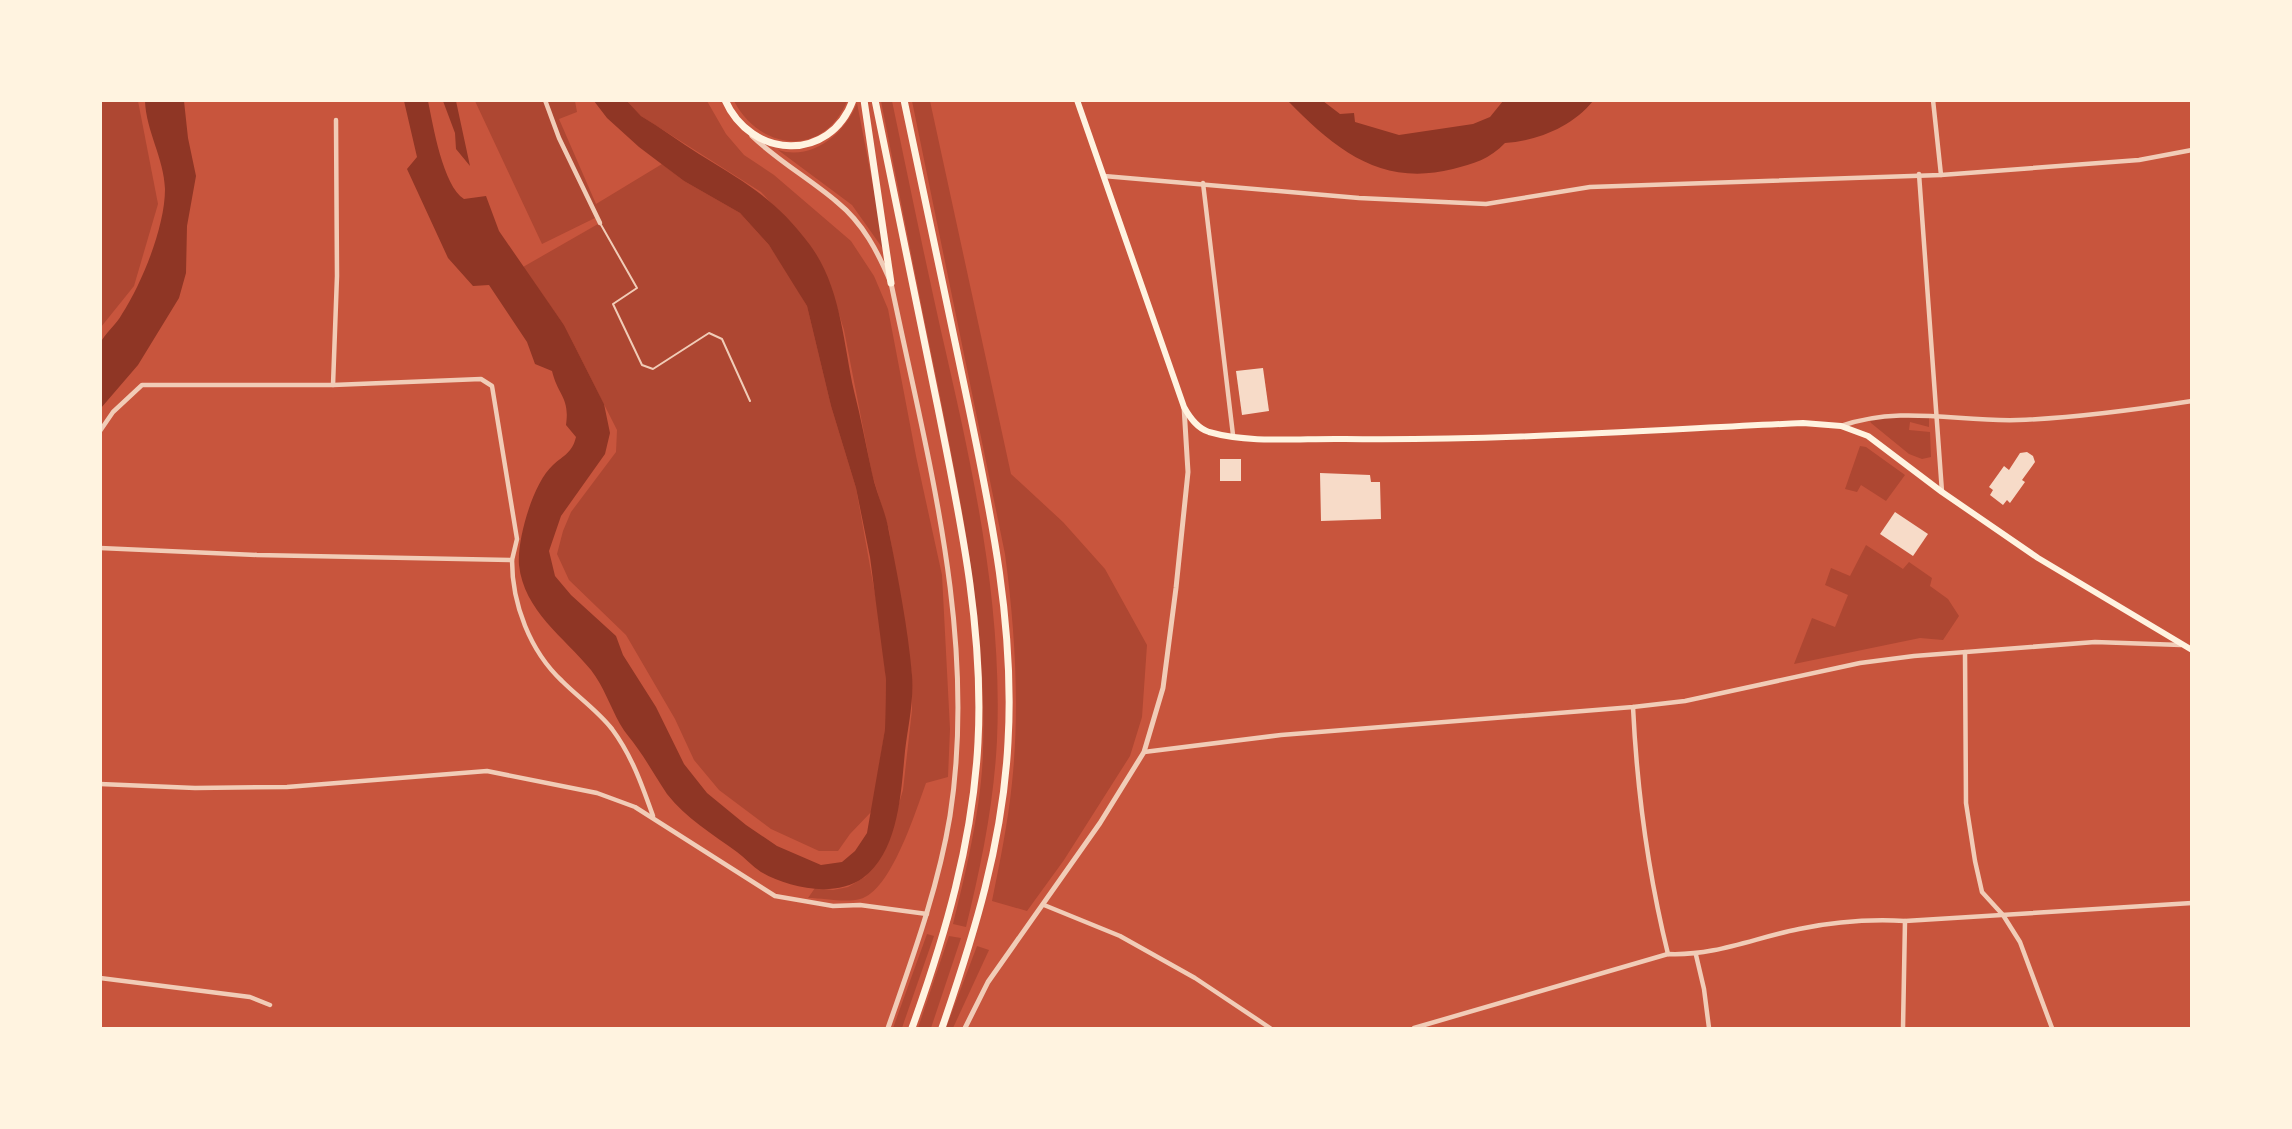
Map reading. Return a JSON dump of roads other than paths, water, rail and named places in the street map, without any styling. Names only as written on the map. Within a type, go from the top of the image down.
[{"type":"highway","points":[[725,100],[732,113],[749,132],[779,146],[804,145],[835,129],[853,100]]},
{"type":"highway","points":[[864,100],[891,283]]},
{"type":"highway","points":[[875,100],[953,485],[968,568],[978,653],[978,741],[968,827],[948,920],[912,1029]]},
{"type":"highway","points":[[904,100],[999,559],[1008,654],[1009,742],[996,842],[982,909],[942,1029]]},
{"type":"main road","points":[[1077,100],[1184,407],[1193,422],[1208,432],[1233,435],[1386,439],[1519,438],[1803,423],[1841,426],[1868,436],[1942,492],[2038,558],[2192,650]]},
{"type":"street","points":[[545,100],[559,138],[600,223]]},
{"type":"street","points":[[1933,100],[1941,175]]},
{"type":"street","points":[[333,385],[338,276],[336,120]]},
{"type":"street","points":[[749,132],[839,203],[875,247],[891,283],[947,554],[956,651],[956,744],[950,813],[927,914],[888,1029]]},
{"type":"street","points":[[1104,176],[1359,198],[1486,204],[1590,187],[1941,175],[2127,161],[2192,150]]},
{"type":"street","points":[[1919,174],[1942,492]]},
{"type":"street","points":[[1203,183],[1233,435]]},
{"type":"street","points":[[100,431],[113,412],[142,385],[333,385],[481,379],[488,381],[492,386],[517,539],[512,560],[512,581],[517,603],[535,646],[547,666],[610,727],[624,746],[633,763],[653,816]]},
{"type":"street","points":[[1841,426],[1868,417],[1936,415],[2017,420],[2126,412],[2192,401]]},
{"type":"street","points":[[965,1029],[988,982],[1025,926],[1044,904],[1144,752],[1163,688],[1176,588],[1188,472],[1184,407]]},
{"type":"street","points":[[100,548],[257,555],[512,560]]},
{"type":"street","points":[[1144,752],[1281,735],[1685,701],[1860,663],[1965,652],[2095,642],[2182,645]]},
{"type":"street","points":[[1965,652],[1966,803],[1982,892],[2003,915],[2020,942],[2052,1029]]},
{"type":"street","points":[[1634,707],[1636,765],[1642,815],[1668,954]]},
{"type":"street","points":[[100,784],[287,787],[487,771],[597,793],[653,816],[775,896],[833,906],[860,905],[927,914]]},
{"type":"street","points":[[1414,1029],[1668,954],[1696,955],[1800,929],[1879,919],[1905,921],[2192,903]]},
{"type":"street","points":[[1044,904],[1120,936],[1195,978],[1270,1029]]},
{"type":"street","points":[[1903,1029],[1905,921]]},
{"type":"street","points":[[1696,955],[1704,989],[1709,1029]]},
{"type":"street","points":[[100,978],[250,997],[270,1005]]},
{"type":"lane","points":[[600,223],[637,288],[613,304],[642,365],[653,369],[709,333],[716,334],[722,339],[750,401]]}]
